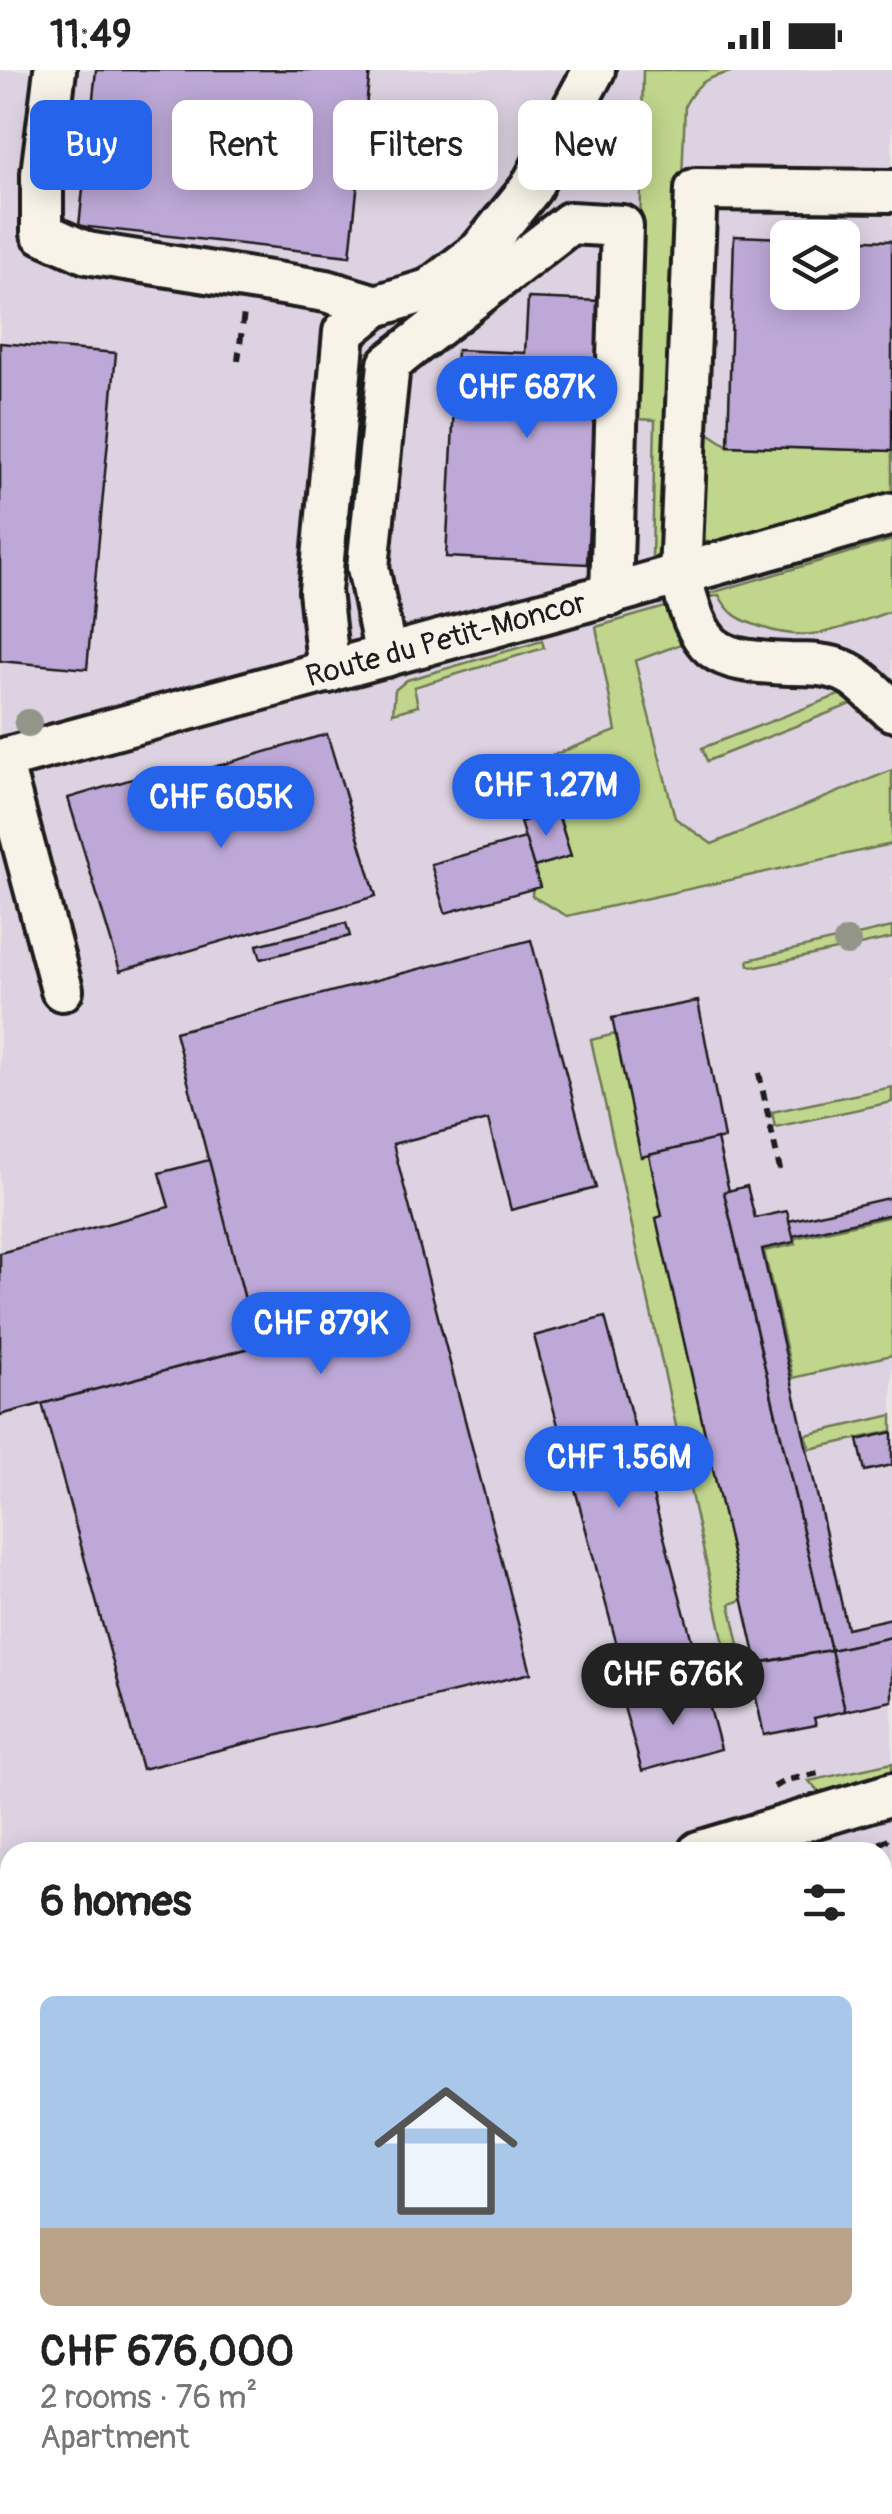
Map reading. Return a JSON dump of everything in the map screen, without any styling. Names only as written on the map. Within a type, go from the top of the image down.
[{"type":"lane","points":[[55,70],[42,174],[42,233],[86,253],[326,291],[376,306]]},
{"type":"lane","points":[[329,672],[320,591],[344,332],[376,306],[429,290],[480,251],[530,189],[594,70]]},
{"type":"lane","points":[[892,191],[696,189],[680,575],[692,622],[708,646],[744,662],[817,665],[846,672],[892,710]]},
{"type":"lane","points":[[386,656],[368,567],[389,364],[570,223],[622,226],[611,594]]},
{"type":"lane","name":"Route du Petit-Moncor","points":[[0,760],[892,514]]},
{"type":"lane","points":[[0,760],[62,990]]},
{"type":"lane","points":[[732,1842],[892,1794]]},
{"type":"path","points":[[759,1072],[780,1170]]},
{"type":"shaded area","points":[[0,70],[892,70],[892,1842],[0,1842]]},
{"type":"green space","points":[[643,70],[738,70],[707,80],[685,105],[667,552],[652,558],[655,420],[637,419],[641,190],[652,190],[652,100],[642,100]]},
{"type":"green space","points":[[699,427],[728,446],[892,451],[892,493],[712,544],[703,539],[699,528]]},
{"type":"green space","points":[[892,540],[892,611],[842,628],[812,634],[780,632],[736,616],[719,595],[699,600],[697,597]]},
{"type":"green space","points":[[665,607],[673,612],[684,643],[635,661],[675,818],[712,844],[892,770],[892,844],[567,916],[532,896],[534,867],[570,856],[545,758],[616,731],[596,627]]},
{"type":"green space","points":[[542,641],[544,648],[414,687],[418,706],[393,713],[395,690],[407,680]]},
{"type":"green space","points":[[849,691],[859,701],[707,761],[702,748]]},
{"type":"green space","points":[[892,927],[892,938],[757,967],[749,965],[748,960]]},
{"type":"green space","points":[[615,1034],[649,1155],[662,1216],[656,1219],[743,1600],[730,1604],[744,1667],[730,1671],[591,1040]]},
{"type":"green space","points":[[892,1087],[892,1102],[775,1127],[772,1112]]},
{"type":"green space","points":[[892,1216],[892,1355],[793,1378],[764,1251],[796,1244],[795,1238]]},
{"type":"green space","points":[[892,1415],[892,1431],[810,1449],[806,1435]]},
{"type":"green space","points":[[892,1763],[892,1775],[823,1797],[809,1781]]},
{"type":"building","points":[[96,70],[370,70],[367,100],[333,100],[333,190],[357,190],[350,256],[79,226],[83,190],[152,190],[152,100],[93,100]]},
{"type":"building","points":[[734,236],[770,237],[770,310],[860,310],[860,240],[892,241],[892,451],[728,446]]},
{"type":"building","points":[[528,298],[601,301],[587,564],[446,557],[457,350],[525,353]]},
{"type":"building","points":[[0,343],[116,353],[87,669],[0,661]]},
{"type":"building","points":[[327,734],[376,896],[120,971],[68,798],[149,774],[152,785]]},
{"type":"building","points":[[557,811],[571,856],[534,867],[520,822]]},
{"type":"building","points":[[525,838],[540,887],[445,913],[431,864]]},
{"type":"building","points":[[346,923],[350,936],[261,959],[257,945]]},
{"type":"building","points":[[531,940],[596,1188],[511,1210],[488,1120],[393,1144],[531,1673],[142,1769],[42,1403],[257,1346],[175,1032]]},
{"type":"building","points":[[698,1001],[724,1138],[641,1157],[612,1018]]},
{"type":"building","points":[[717,1139],[729,1191],[724,1192],[831,1650],[757,1663],[656,1218],[662,1216],[649,1155]]},
{"type":"building","points":[[209,1160],[257,1346],[0,1415],[0,1253],[169,1207],[159,1173]]},
{"type":"building","points":[[747,1186],[755,1218],[787,1211],[793,1236],[794,1242],[762,1249],[847,1628],[892,1618],[892,1637],[831,1650],[724,1192]]},
{"type":"building","points":[[892,1197],[892,1214],[793,1236],[789,1221]]},
{"type":"building","points":[[605,1317],[704,1686],[633,1705],[534,1336]]},
{"type":"building","points":[[892,1432],[892,1465],[865,1471],[858,1440]]},
{"type":"building","points":[[892,1637],[892,1701],[845,1711],[831,1650]]},
{"type":"building","points":[[831,1650],[845,1711],[814,1718],[816,1725],[764,1735],[749,1665]]},
{"type":"building","points":[[704,1686],[721,1749],[642,1771],[624,1707]]}]
